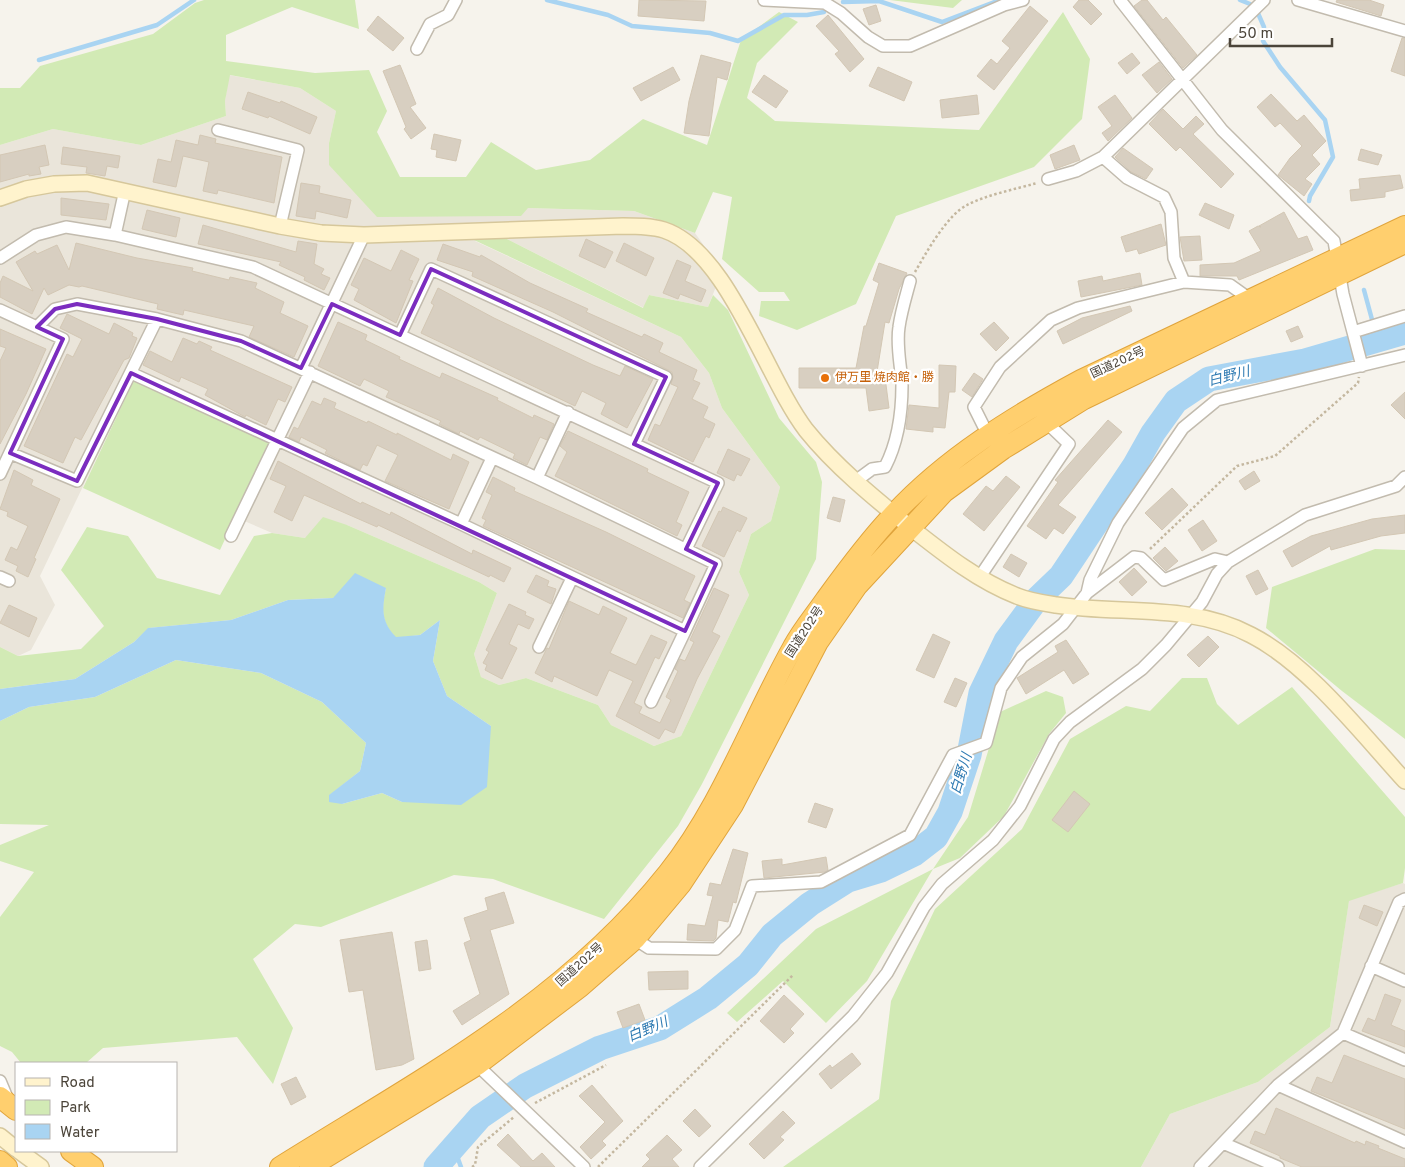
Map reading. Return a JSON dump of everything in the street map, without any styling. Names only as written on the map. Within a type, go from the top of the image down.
[{"type":"highway","name":"国道202号","points":[[310,1167],[470,1059],[573,994],[635,939],[680,884],[733,805],[818,642],[858,586],[944,492],[1046,422],[1139,371],[1339,267],[1405,226]]},
{"type":"highway","name":"国道202号","points":[[280,1167],[470,1059],[580,966],[625,924],[698,832],[794,645],[850,566],[894,513],[926,484],[988,435],[1033,406],[1081,380],[1251,300],[1405,243]]},
{"type":"highway","points":[[72,1152],[92,1167]]},
{"type":"highway","points":[[0,1161],[7,1167]]},
{"type":"street","points":[[417,49],[430,24],[448,15],[456,0]]},
{"type":"street","points":[[764,0],[826,1],[868,37],[883,46],[910,46],[1004,5],[1023,0]]},
{"type":"street","points":[[1120,0],[1222,130],[1334,241],[1339,267],[1357,330],[1362,366]]},
{"type":"street","points":[[1298,0],[1405,31]]},
{"type":"street","points":[[1048,179],[1076,171],[1103,157],[1263,2]]},
{"type":"street","points":[[218,130],[298,150],[280,226]]},
{"type":"street","points":[[1103,157],[1127,178],[1164,197],[1171,212],[1174,258],[1184,282]]},
{"type":"street","points":[[0,198],[26,189],[54,184],[87,183],[321,234],[364,235],[623,226],[664,230],[682,240],[712,271],[737,304],[782,393],[806,429],[833,460],[910,527],[979,578],[1018,597],[1075,608],[1191,614],[1250,634],[1294,662],[1405,782]]},
{"type":"street","points":[[115,235],[125,190]]},
{"type":"street","points":[[0,258],[36,235],[66,227],[115,235],[253,267],[718,483],[686,549]]},
{"type":"street","points":[[231,536],[276,440],[332,304],[364,235]]},
{"type":"street","points":[[400,335],[431,269],[666,377],[634,444]]},
{"type":"street","points":[[857,480],[872,469],[884,467],[893,451],[900,420],[902,384],[898,350],[899,326],[910,281]]},
{"type":"street","points":[[988,435],[974,407],[1000,367],[1052,320],[1078,308],[1184,282],[1230,285],[1251,300]]},
{"type":"street","points":[[37,327],[55,309],[77,304],[157,319],[241,341],[537,478],[716,564],[651,702]]},
{"type":"street","points":[[0,310],[64,339],[0,474]]},
{"type":"street","points":[[1357,330],[1405,316]]},
{"type":"street","points":[[10,453],[77,481],[157,319]]},
{"type":"street","points":[[1087,593],[1090,580],[1118,523],[1183,428],[1217,400],[1405,354]]},
{"type":"street","points":[[131,373],[461,524],[685,631]]},
{"type":"street","points":[[537,478],[568,412]]},
{"type":"street","points":[[979,578],[1069,444],[1046,422]]},
{"type":"street","points":[[461,524],[492,458]]},
{"type":"street","points":[[700,1167],[853,1016],[887,973],[930,899],[942,884],[992,840],[1020,806],[1054,739],[1070,722],[1142,669],[1166,645],[1202,602],[1217,574],[1228,562],[1305,515],[1396,486],[1405,477]]},
{"type":"street","points":[[635,939],[649,948],[716,949],[735,930],[752,886],[821,882],[910,835],[952,755],[986,743],[1001,688],[1022,657],[1063,624],[1087,593],[1134,557],[1141,558],[1164,580],[1215,559],[1228,562]]},
{"type":"street","points":[[539,647],[572,578]]},
{"type":"street","points":[[1200,1167],[1278,1085],[1343,1033],[1399,902],[1405,899]]},
{"type":"street","points":[[1372,966],[1405,981]]},
{"type":"street","points":[[1343,1033],[1405,1060]]},
{"type":"street","points":[[470,1059],[584,1167]]},
{"type":"street","points":[[0,1081],[9,1104]]},
{"type":"street","points":[[1278,1085],[1405,1142]]},
{"type":"street","points":[[0,1136],[15,1148]]},
{"type":"street","points":[[1224,1143],[1278,1167]]},
{"type":"street","points":[[21,1152],[41,1167]]},
{"type":"path","points":[[910,281],[928,250],[957,212],[967,205],[1048,179]]},
{"type":"path","points":[[1141,558],[1236,466],[1275,456],[1358,384],[1362,366]]},
{"type":"path","points":[[598,1167],[793,975]]},
{"type":"highlighted area","points":[[431,269],[666,377],[634,444],[718,483],[686,549],[716,564],[685,631],[131,373],[77,481],[10,453],[63,339],[37,327],[55,309],[77,304],[157,319],[241,341],[301,368],[332,304],[400,335]]},
{"type":"shaded area","points":[[229,75],[300,88],[336,111],[329,143],[329,165],[528,208],[634,211],[695,233],[722,271],[708,307],[649,295],[644,308],[505,238],[475,241],[681,337],[709,373],[722,408],[780,487],[771,521],[751,534],[739,572],[749,595],[681,736],[654,746],[611,725],[598,705],[526,678],[499,685],[481,677],[474,654],[497,593],[479,582],[347,525],[305,538],[272,533],[235,517],[134,380],[40,576],[55,605],[31,650],[18,656],[0,647],[0,145],[53,129],[141,145],[226,116],[225,101]]},
{"type":"shaded area","points":[[1403,883],[1405,884],[1405,1167],[1141,1167],[1170,1114],[1258,1082],[1330,1027],[1349,900]]},
{"type":"green space","points":[[204,0],[355,0],[359,29],[292,7],[226,35],[226,61],[315,73],[369,70],[387,111],[377,132],[400,177],[466,177],[491,142],[536,170],[590,160],[643,119],[707,145],[741,40],[779,12],[798,22],[757,63],[747,98],[775,121],[979,130],[1063,12],[1090,59],[1082,119],[1034,167],[896,216],[856,304],[797,330],[759,316],[761,301],[790,301],[784,292],[759,292],[722,259],[732,197],[713,192],[695,233],[634,211],[528,208],[521,216],[377,217],[329,165],[329,143],[336,111],[300,88],[230,75],[225,101],[226,116],[141,145],[53,129],[0,145],[0,88],[20,88],[40,66],[153,34],[195,3]]},
{"type":"green space","points":[[890,0],[962,0],[953,8]]},
{"type":"green space","points":[[505,238],[643,308],[649,295],[708,307],[713,295],[728,310],[779,418],[816,462],[822,482],[816,559],[702,784],[678,826],[604,919],[493,879],[454,875],[321,927],[295,924],[253,959],[293,1028],[273,1084],[237,1037],[103,1048],[87,1062],[20,1062],[12,1052],[0,1046],[0,917],[34,872],[0,861],[0,845],[49,825],[0,824],[0,721],[29,707],[95,697],[176,660],[261,673],[322,702],[366,743],[360,771],[330,795],[342,804],[382,793],[402,802],[491,726],[447,696],[433,661],[440,620],[420,635],[396,638],[385,621],[383,602],[386,588],[333,598],[288,600],[231,620],[149,628],[134,642],[75,679],[0,689],[0,647],[18,656],[81,649],[104,626],[61,570],[87,527],[128,536],[157,578],[220,595],[254,536],[272,533],[305,538],[323,517],[347,525],[479,582],[497,593],[474,654],[481,677],[499,685],[526,678],[598,705],[611,725],[654,746],[681,736],[749,595],[739,572],[751,534],[771,521],[780,487],[722,408],[709,373],[681,337],[474,240]]},
{"type":"green space","points":[[134,380],[270,442],[220,550],[83,488]]},
{"type":"green space","points":[[1375,549],[1405,550],[1405,739],[1342,691],[1266,628],[1272,587]]},
{"type":"green space","points":[[1182,678],[1207,678],[1217,704],[1238,725],[1292,687],[1405,817],[1405,868],[1403,883],[1349,901],[1330,1027],[1258,1082],[1170,1114],[1141,1167],[783,1167],[879,1099],[891,1001],[935,909],[1022,829],[1070,739],[1126,706],[1150,711]]},
{"type":"green space","points":[[1046,691],[1063,697],[1066,713],[1049,734],[1004,816],[960,858],[933,869],[968,817],[1000,712]]},
{"type":"green space","points":[[933,869],[867,981],[826,1023],[783,981],[737,1022],[727,1013],[816,929]]},
{"type":"water","points":[[355,573],[386,588],[384,602],[385,620],[396,637],[420,635],[440,620],[433,661],[447,696],[491,726],[487,787],[461,805],[402,802],[382,793],[342,804],[329,802],[329,795],[360,771],[366,743],[322,702],[261,673],[176,660],[95,697],[29,707],[0,721],[0,689],[75,679],[134,642],[148,628],[231,620],[288,600],[333,598]]},
{"type":"building","points":[[639,0],[706,1],[704,21],[638,16]]},
{"type":"building","points":[[1079,0],[1088,0],[1102,14],[1091,25],[1073,7]]},
{"type":"building","points":[[1142,0],[1147,0],[1163,20],[1166,17],[1197,55],[1183,68],[1134,6]]},
{"type":"building","points":[[1337,0],[1369,0],[1384,5],[1381,16],[1336,2]]},
{"type":"building","points":[[876,5],[881,21],[869,25],[863,9]]},
{"type":"building","points":[[1030,6],[1048,21],[994,90],[977,76],[991,59],[997,64],[1010,48],[1002,41]]},
{"type":"building","points":[[828,15],[864,59],[850,72],[835,54],[839,51],[816,26]]},
{"type":"building","points":[[378,16],[404,38],[393,51],[367,30]]},
{"type":"building","points":[[1402,38],[1405,38],[1405,76],[1391,71]]},
{"type":"building","points":[[1132,53],[1140,63],[1127,74],[1118,63]]},
{"type":"building","points":[[701,55],[731,63],[727,80],[717,77],[709,136],[684,133],[689,101]]},
{"type":"building","points":[[1159,62],[1172,79],[1157,93],[1142,75]]},
{"type":"building","points":[[400,65],[416,104],[410,107],[426,128],[411,139],[404,129],[406,127],[383,71]]},
{"type":"building","points":[[673,67],[680,80],[641,101],[633,88]]},
{"type":"building","points":[[878,67],[912,82],[904,101],[869,86]]},
{"type":"building","points":[[764,75],[788,91],[776,108],[752,92]]},
{"type":"building","points":[[248,92],[280,103],[281,101],[317,117],[310,134],[269,116],[268,118],[242,109]]},
{"type":"building","points":[[1271,94],[1297,121],[1304,115],[1326,141],[1312,155],[1320,164],[1305,179],[1312,184],[1304,196],[1278,175],[1290,158],[1302,146],[1280,123],[1275,127],[1257,107]]},
{"type":"building","points":[[977,95],[979,114],[942,118],[940,100]]},
{"type":"building","points":[[1115,95],[1132,118],[1108,141],[1102,133],[1112,126],[1098,107]]},
{"type":"building","points":[[1163,109],[1183,129],[1196,116],[1204,124],[1193,134],[1234,174],[1221,188],[1180,147],[1176,151],[1149,124]]},
{"type":"building","points":[[434,134],[461,140],[456,161],[436,157],[437,150],[431,149]]},
{"type":"building","points":[[200,135],[216,139],[215,143],[282,157],[274,203],[218,190],[217,194],[203,191],[209,162],[183,156],[176,187],[153,182],[158,159],[171,162],[176,140],[198,145]]},
{"type":"building","points":[[45,145],[49,165],[39,167],[41,174],[29,176],[29,174],[0,182],[0,155]]},
{"type":"building","points":[[1074,145],[1080,160],[1055,169],[1050,155]]},
{"type":"building","points":[[63,147],[120,156],[118,168],[107,166],[105,176],[86,173],[87,167],[61,164]]},
{"type":"building","points":[[1123,148],[1153,169],[1146,179],[1131,172],[1115,157]]},
{"type":"building","points":[[1361,149],[1382,155],[1378,165],[1358,160]]},
{"type":"building","points":[[1400,175],[1403,188],[1385,192],[1385,197],[1351,201],[1350,190],[1360,189],[1359,179]]},
{"type":"building","points":[[301,183],[320,186],[319,193],[351,200],[347,218],[316,211],[315,219],[296,216]]},
{"type":"building","points":[[61,198],[109,204],[106,220],[61,215]]},
{"type":"building","points":[[1205,203],[1234,215],[1229,229],[1199,215]]},
{"type":"building","points":[[147,210],[180,218],[176,237],[142,229]]},
{"type":"building","points":[[1284,212],[1298,239],[1307,236],[1313,250],[1239,280],[1237,276],[1200,276],[1200,265],[1234,263],[1261,251],[1249,231],[1258,226],[1261,227],[1259,226]]},
{"type":"building","points":[[1161,224],[1166,245],[1139,254],[1137,249],[1126,252],[1121,237]]},
{"type":"building","points":[[203,225],[296,252],[298,241],[317,244],[314,264],[324,269],[321,274],[330,278],[324,290],[304,280],[305,277],[279,265],[281,262],[198,244]]},
{"type":"building","points":[[1200,236],[1202,260],[1184,261],[1180,237]]},
{"type":"building","points":[[586,239],[613,252],[605,268],[579,256]]},
{"type":"building","points":[[76,243],[137,258],[193,268],[192,271],[229,280],[230,277],[257,283],[255,288],[284,302],[280,313],[308,326],[294,357],[249,337],[254,326],[184,310],[183,315],[157,309],[158,304],[82,286],[69,285],[48,295],[44,288],[32,314],[0,297],[0,283],[3,276],[33,291],[16,262],[35,251],[37,254],[57,245],[69,270]]},
{"type":"building","points":[[624,243],[654,258],[646,276],[616,261]]},
{"type":"building","points":[[443,244],[480,257],[481,255],[530,283],[588,309],[586,312],[642,337],[644,334],[663,343],[659,352],[697,370],[693,380],[700,383],[692,399],[708,407],[703,418],[715,424],[709,438],[706,436],[693,462],[648,440],[655,424],[660,426],[678,387],[671,384],[672,372],[553,312],[472,276],[473,272],[437,260]]},
{"type":"building","points":[[401,250],[419,259],[409,280],[413,281],[396,323],[354,300],[359,289],[351,285],[364,258],[391,271]]},
{"type":"building","points":[[677,260],[691,266],[685,281],[706,290],[701,302],[680,294],[678,299],[663,293]]},
{"type":"building","points":[[879,263],[907,273],[899,289],[889,323],[885,322],[876,378],[885,377],[889,408],[869,411],[866,388],[799,388],[799,368],[856,368],[864,326],[866,326],[879,283],[873,280]]},
{"type":"building","points":[[1140,273],[1142,285],[1081,297],[1078,281],[1102,276],[1103,281]]},
{"type":"building","points":[[438,288],[494,318],[593,365],[620,376],[625,366],[653,379],[627,428],[601,414],[606,403],[582,391],[575,406],[421,333],[434,305],[431,303]]},
{"type":"building","points":[[1130,306],[1132,311],[1063,344],[1057,331],[1082,318]]},
{"type":"building","points":[[67,314],[109,334],[114,323],[133,333],[132,336],[137,338],[129,358],[124,360],[81,440],[75,437],[63,463],[24,446],[67,354],[73,357],[82,339],[60,328]]},
{"type":"building","points":[[338,322],[367,335],[365,340],[400,357],[399,359],[440,378],[442,373],[498,398],[497,400],[533,418],[534,415],[554,424],[547,440],[540,437],[527,465],[513,458],[515,454],[480,437],[478,440],[460,431],[459,434],[439,424],[441,421],[386,397],[389,391],[364,379],[360,386],[318,366]]},
{"type":"building","points":[[994,322],[1009,338],[996,351],[980,334]]},
{"type":"building","points":[[1298,326],[1303,337],[1291,342],[1286,331]]},
{"type":"building","points":[[0,329],[46,349],[26,394],[0,444],[0,361],[6,348],[0,346]]},
{"type":"building","points":[[183,338],[197,344],[199,341],[212,347],[210,350],[292,387],[285,402],[278,399],[266,425],[246,415],[245,417],[205,395],[208,389],[181,377],[179,382],[143,365],[150,351],[172,362]]},
{"type":"building","points":[[939,365],[956,366],[955,392],[949,392],[945,428],[933,427],[933,432],[906,429],[909,405],[939,408]]},
{"type":"building","points":[[974,373],[983,379],[972,397],[962,390]]},
{"type":"building","points":[[1405,392],[1405,419],[1391,405]]},
{"type":"building","points":[[324,398],[336,403],[334,408],[367,423],[368,421],[397,435],[397,433],[451,460],[453,454],[469,462],[449,509],[385,481],[398,455],[377,445],[367,466],[363,464],[360,470],[325,453],[327,450],[301,437],[299,442],[289,437],[294,427],[298,429],[312,401],[321,405]]},
{"type":"building","points":[[1108,420],[1122,432],[1058,505],[1076,517],[1063,534],[1054,528],[1046,539],[1027,526],[1058,482],[1055,480]]},
{"type":"building","points":[[568,431],[648,469],[647,472],[689,492],[676,522],[682,525],[677,536],[555,476],[567,452],[560,446]]},
{"type":"building","points":[[728,449],[750,459],[741,476],[737,474],[734,481],[717,473]]},
{"type":"building","points":[[278,461],[361,504],[362,502],[390,515],[391,512],[472,554],[473,550],[511,568],[504,582],[490,575],[489,577],[378,525],[377,527],[304,495],[292,521],[274,512],[286,486],[270,479]]},
{"type":"building","points":[[14,470],[33,480],[31,485],[60,499],[34,558],[36,559],[28,577],[16,571],[18,566],[5,560],[11,547],[17,550],[28,526],[7,516],[8,512],[0,509]]},
{"type":"building","points":[[1254,471],[1260,481],[1245,490],[1239,481]]},
{"type":"building","points":[[1006,476],[1020,487],[984,531],[963,514],[986,486],[993,491]]},
{"type":"building","points":[[493,477],[515,488],[514,491],[606,532],[695,576],[684,600],[690,603],[683,618],[483,526],[486,520],[482,518],[492,495],[486,492]]},
{"type":"building","points":[[1172,488],[1188,505],[1162,530],[1145,513]]},
{"type":"building","points":[[833,497],[845,500],[840,522],[827,518]]},
{"type":"building","points":[[723,507],[747,518],[740,532],[737,530],[724,557],[702,546],[719,511],[721,512]]},
{"type":"building","points":[[1405,515],[1405,533],[1381,536],[1331,550],[1330,546],[1292,567],[1283,551],[1311,536],[1372,519]]},
{"type":"building","points":[[1203,520],[1217,541],[1202,551],[1188,530]]},
{"type":"building","points":[[1165,547],[1178,561],[1166,571],[1153,558]]},
{"type":"building","points":[[1011,554],[1027,563],[1019,577],[1003,567]]},
{"type":"building","points":[[1134,568],[1147,582],[1132,596],[1119,582]]},
{"type":"building","points":[[1258,570],[1268,589],[1256,595],[1246,576]]},
{"type":"building","points":[[536,575],[549,581],[547,586],[556,589],[551,604],[527,592]]},
{"type":"building","points":[[714,588],[729,595],[712,632],[720,636],[697,679],[674,733],[665,729],[659,739],[616,716],[633,681],[609,670],[597,696],[554,676],[552,682],[535,673],[547,648],[549,649],[569,601],[599,615],[603,606],[627,618],[610,653],[636,665],[651,635],[667,642],[659,659],[655,657],[634,703],[642,707],[639,713],[660,723],[671,700],[666,697],[678,671],[675,669],[680,659],[685,661],[694,642],[690,640]]},
{"type":"building","points":[[509,604],[526,612],[525,615],[534,619],[529,629],[518,624],[509,644],[517,648],[502,679],[485,670],[487,665],[483,663],[489,652],[486,650]]},
{"type":"building","points":[[9,605],[37,618],[29,637],[0,623]]},
{"type":"building","points":[[933,634],[950,642],[934,678],[916,670]]},
{"type":"building","points":[[1208,636],[1219,647],[1199,667],[1187,655]]},
{"type":"building","points":[[1066,640],[1089,674],[1073,684],[1064,670],[1026,694],[1017,678],[1058,652],[1055,646]]},
{"type":"building","points":[[955,678],[967,683],[956,707],[944,702]]},
{"type":"building","points":[[1074,791],[1090,804],[1068,832],[1052,820]]},
{"type":"building","points":[[815,803],[833,809],[826,828],[808,822]]},
{"type":"building","points":[[733,849],[748,853],[736,903],[733,902],[728,922],[718,920],[716,938],[713,941],[687,940],[688,924],[705,926],[713,896],[707,895],[710,883],[721,885]]},
{"type":"building","points":[[826,857],[828,870],[825,872],[764,878],[762,861],[782,859],[782,865]]},
{"type":"building","points":[[504,892],[514,923],[490,930],[509,994],[462,1025],[453,1011],[480,994],[464,943],[471,940],[464,918],[488,910],[485,898]]},
{"type":"building","points":[[1364,905],[1383,912],[1377,926],[1359,918]]},
{"type":"building","points":[[392,932],[414,1059],[402,1065],[376,1070],[363,990],[349,992],[340,940]]},
{"type":"building","points":[[427,940],[431,969],[419,971],[415,942]]},
{"type":"building","points":[[688,971],[688,989],[649,990],[648,972]]},
{"type":"building","points":[[1385,994],[1401,1000],[1391,1025],[1405,1031],[1405,1047],[1362,1031],[1368,1018],[1375,1021]]},
{"type":"building","points":[[784,995],[804,1014],[790,1029],[794,1033],[784,1043],[760,1021]]},
{"type":"building","points":[[639,1004],[645,1020],[623,1028],[617,1012]]},
{"type":"building","points":[[852,1053],[861,1064],[831,1089],[819,1074],[830,1065],[832,1068]]},
{"type":"building","points":[[1344,1055],[1405,1079],[1405,1129],[1311,1091],[1317,1077],[1332,1083]]},
{"type":"building","points":[[296,1077],[306,1097],[291,1105],[281,1084]]},
{"type":"building","points":[[592,1085],[623,1121],[602,1141],[606,1145],[591,1159],[580,1147],[605,1122],[579,1096]]},
{"type":"building","points":[[1276,1108],[1355,1143],[1356,1141],[1365,1145],[1366,1141],[1379,1146],[1378,1148],[1405,1159],[1405,1167],[1302,1167],[1280,1158],[1280,1156],[1250,1143],[1255,1131],[1265,1135]]},
{"type":"building","points":[[695,1109],[711,1126],[699,1137],[683,1121]]},
{"type":"building","points":[[783,1111],[795,1123],[780,1137],[784,1140],[764,1159],[749,1144]]},
{"type":"building","points":[[508,1134],[533,1161],[542,1153],[555,1167],[521,1167],[497,1145]]},
{"type":"building","points":[[667,1135],[682,1150],[672,1159],[679,1167],[642,1167],[650,1159],[646,1155]]},
{"type":"waterway","points":[[39,60],[157,25],[194,0]]},
{"type":"waterway","points":[[547,0],[608,15],[632,26],[710,33],[738,41],[784,15],[807,15],[824,12]]},
{"type":"waterway","points":[[843,2],[879,1],[942,22],[1000,0]]},
{"type":"waterway","points":[[1240,0],[1250,4],[1257,11],[1264,27],[1263,41],[1280,67],[1325,120],[1333,157],[1310,196],[1309,201]]},
{"type":"waterway","points":[[1364,290],[1377,338]]},
{"type":"waterway","name":"白野川","points":[[436,1167],[480,1117],[525,1086],[600,1048],[660,1028],[708,998],[748,965],[772,935],[810,904],[848,880],[881,870],[914,854],[936,837],[950,812],[969,755],[981,693],[1006,641],[1036,600],[1061,576],[1135,465],[1153,433],[1176,401],[1209,379],[1305,361],[1405,332]]},
{"type":"waterway","points":[[453,1145],[461,1167]]},
{"type":"place","name":"伊万里 焼肉館・勝","points":[[825,378]]}]
